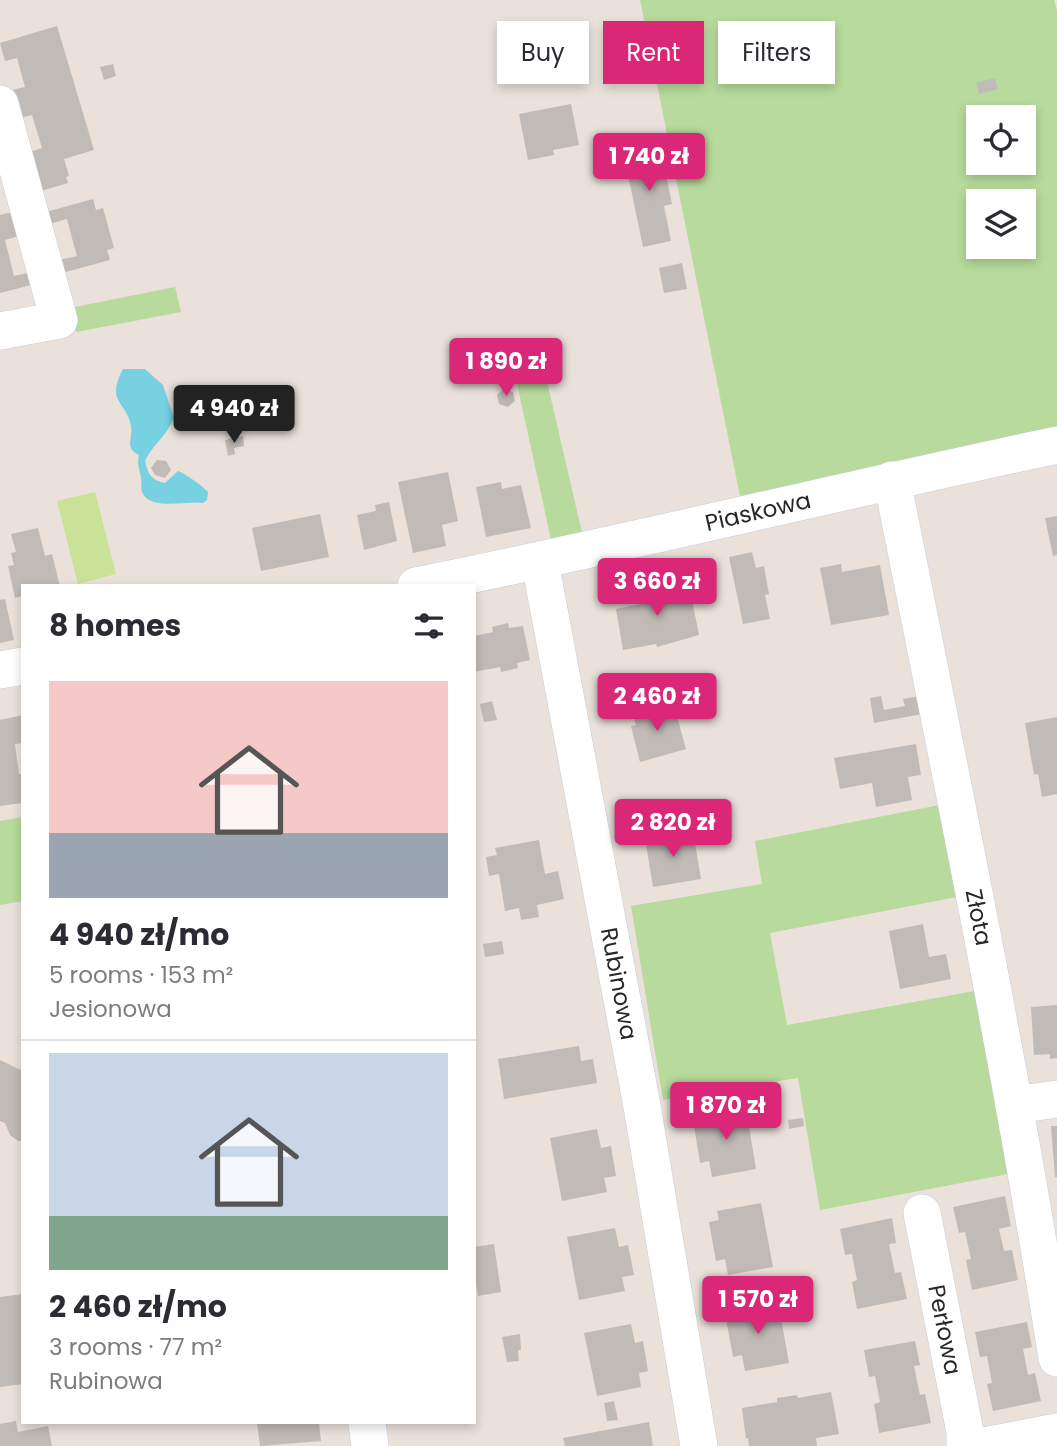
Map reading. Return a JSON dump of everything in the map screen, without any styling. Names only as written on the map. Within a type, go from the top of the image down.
[{"type":"street","points":[[0,104],[59,320],[0,331]]},
{"type":"street","name":"Piaskowa","points":[[426,584],[540,562],[892,480],[1057,445]]},
{"type":"street","name":"Złota","points":[[892,480],[1014,1105],[1057,1358]]},
{"type":"street","name":"Rubinowa","points":[[540,562],[642,1106],[699,1446]]},
{"type":"street","points":[[0,670],[21,666]]},
{"type":"street","points":[[1014,1105],[1057,1099]]},
{"type":"street","name":"Perłowa","points":[[922,1213],[965,1432],[965,1446]]},
{"type":"street","points":[[367,1424],[370,1446]]},
{"type":"street","points":[[984,1446],[1057,1432]]},
{"type":"green space","points":[[640,0],[1054,0],[1057,11],[1057,435],[742,506],[657,84],[704,84],[704,21],[644,21]]},
{"type":"green space","points":[[175,287],[181,312],[76,332],[70,308]]},
{"type":"green space","points":[[545,373],[583,537],[552,544],[516,379]]},
{"type":"green space","points":[[95,492],[116,574],[78,584],[57,501]]},
{"type":"green space","points":[[945,804],[962,896],[770,933],[787,1025],[980,990],[1013,1173],[820,1210],[798,1078],[663,1100],[631,906],[762,884],[755,841]]},
{"type":"green space","points":[[21,817],[21,901],[0,905],[0,821]]},
{"type":"water","points":[[123,369],[145,369],[163,385],[174,418],[145,461],[149,473],[156,480],[165,483],[178,471],[185,474],[208,492],[207,500],[203,503],[162,504],[143,494],[139,455],[130,446],[131,426],[116,389]]},
{"type":"building","points":[[57,26],[94,150],[64,159],[69,176],[66,177],[68,183],[41,191],[30,152],[42,148],[32,115],[20,118],[12,90],[25,87],[17,58],[5,61],[0,43]]},
{"type":"building","points":[[113,64],[116,76],[104,80],[100,67]]},
{"type":"building","points":[[995,78],[998,89],[979,94],[976,83]]},
{"type":"building","points":[[571,104],[579,145],[553,150],[554,155],[528,160],[519,114]]},
{"type":"building","points":[[660,144],[672,204],[664,206],[671,241],[643,247],[623,151]]},
{"type":"building","points":[[93,199],[96,210],[103,208],[114,248],[107,250],[110,260],[62,273],[59,260],[77,256],[67,219],[49,224],[46,212]]},
{"type":"building","points":[[16,211],[22,235],[5,240],[14,276],[32,272],[35,284],[0,293],[0,215]]},
{"type":"building","points":[[682,263],[687,289],[664,293],[659,268]]},
{"type":"building","points":[[504,389],[513,392],[515,401],[508,407],[499,404],[497,395]]},
{"type":"building","points":[[243,436],[244,446],[234,448],[235,454],[228,456],[225,440]]},
{"type":"building","points":[[157,460],[166,461],[171,470],[165,478],[155,475],[151,468]]},
{"type":"building","points":[[448,472],[458,521],[442,525],[446,546],[413,553],[398,482]]},
{"type":"building","points":[[501,482],[502,489],[521,485],[531,528],[486,537],[476,487]]},
{"type":"building","points":[[389,502],[397,541],[364,550],[357,515],[376,511],[375,505]]},
{"type":"building","points":[[320,514],[329,557],[261,571],[252,528]]},
{"type":"building","points":[[1057,516],[1057,555],[1053,556],[1045,518]]},
{"type":"building","points":[[38,528],[45,556],[52,554],[60,584],[21,584],[21,596],[15,598],[8,566],[14,565],[11,553],[16,552],[11,534]]},
{"type":"building","points":[[752,552],[756,568],[764,566],[769,594],[765,595],[770,619],[743,624],[729,557]]},
{"type":"building","points":[[841,564],[842,572],[880,565],[889,615],[831,625],[820,568]]},
{"type":"building","points":[[669,577],[673,599],[691,595],[699,635],[657,647],[656,644],[623,650],[616,609],[645,603],[641,582]]},
{"type":"building","points":[[5,599],[14,640],[0,643],[0,600]]},
{"type":"building","points":[[508,623],[509,628],[523,626],[530,660],[517,663],[518,668],[501,672],[500,667],[476,672],[476,636],[493,632],[492,627]]},
{"type":"building","points":[[881,696],[884,710],[905,706],[903,699],[919,696],[922,714],[874,723],[870,698]]},
{"type":"building","points":[[492,701],[497,720],[484,722],[480,704]]},
{"type":"building","points":[[663,702],[667,715],[676,713],[686,749],[640,762],[631,726],[636,725],[632,711]]},
{"type":"building","points":[[21,715],[21,743],[15,744],[21,774],[21,803],[0,806],[0,720]]},
{"type":"building","points":[[1057,717],[1057,794],[1042,797],[1038,774],[1034,775],[1025,723]]},
{"type":"building","points":[[916,744],[921,775],[908,777],[912,800],[876,807],[872,783],[840,789],[834,758]]},
{"type":"building","points":[[693,831],[701,879],[653,887],[645,838]]},
{"type":"building","points":[[539,840],[545,874],[558,871],[564,899],[537,905],[539,917],[521,920],[519,908],[505,911],[499,874],[489,876],[486,857],[497,855],[495,848]]},
{"type":"building","points":[[923,924],[929,957],[946,954],[951,979],[900,989],[889,931]]},
{"type":"building","points":[[502,941],[504,954],[485,957],[483,944]]},
{"type":"building","points":[[1057,1005],[1057,1058],[1050,1059],[1050,1054],[1034,1055],[1031,1007]]},
{"type":"building","points":[[579,1046],[581,1061],[593,1059],[597,1083],[504,1099],[498,1059]]},
{"type":"building","points":[[0,1060],[21,1070],[21,1141],[10,1135],[5,1123],[0,1121]]},
{"type":"building","points":[[746,1108],[756,1169],[712,1177],[709,1161],[700,1163],[694,1126],[703,1124],[701,1115]]},
{"type":"building","points":[[803,1118],[804,1126],[789,1129],[788,1120]]},
{"type":"building","points":[[1051,1126],[1057,1126],[1057,1177],[1055,1177]]},
{"type":"building","points":[[597,1129],[601,1148],[611,1146],[616,1176],[604,1178],[607,1192],[562,1201],[550,1138]]},
{"type":"building","points":[[1005,1196],[1011,1226],[999,1229],[1004,1251],[1012,1250],[1018,1280],[972,1290],[966,1260],[971,1259],[965,1232],[959,1233],[953,1207]]},
{"type":"building","points":[[761,1203],[773,1267],[728,1275],[725,1259],[716,1261],[709,1222],[719,1220],[717,1211]]},
{"type":"building","points":[[892,1218],[896,1243],[889,1244],[895,1273],[901,1272],[907,1299],[857,1309],[852,1282],[857,1280],[852,1254],[845,1255],[840,1229]]},
{"type":"building","points":[[615,1228],[619,1247],[628,1245],[634,1275],[622,1277],[625,1291],[579,1300],[567,1237]]},
{"type":"building","points":[[494,1244],[501,1292],[478,1296],[476,1247]]},
{"type":"building","points":[[21,1294],[21,1384],[0,1387],[0,1297]]},
{"type":"building","points":[[778,1301],[789,1363],[745,1371],[742,1355],[733,1357],[726,1319],[735,1317],[734,1308]]},
{"type":"building","points":[[1027,1322],[1032,1347],[1023,1349],[1028,1375],[1035,1373],[1041,1401],[993,1411],[987,1384],[992,1383],[987,1356],[980,1357],[975,1332]]},
{"type":"building","points":[[631,1324],[635,1343],[643,1341],[648,1371],[639,1373],[641,1387],[597,1396],[584,1333]]},
{"type":"building","points":[[520,1334],[519,1361],[507,1362],[502,1337]]},
{"type":"building","points":[[915,1341],[920,1365],[914,1366],[920,1395],[925,1394],[931,1423],[879,1433],[874,1404],[880,1402],[875,1376],[869,1377],[864,1350]]},
{"type":"building","points":[[831,1392],[839,1434],[816,1438],[817,1446],[749,1446],[742,1408],[777,1402],[777,1398],[797,1395],[798,1398]]},
{"type":"building","points":[[614,1401],[618,1420],[607,1421],[604,1403]]},
{"type":"building","points":[[16,1421],[18,1432],[48,1426],[52,1446],[0,1446],[0,1424]]},
{"type":"building","points":[[649,1422],[653,1446],[565,1446],[563,1438]]},
{"type":"building","points":[[257,1424],[319,1424],[321,1441],[260,1446]]}]
